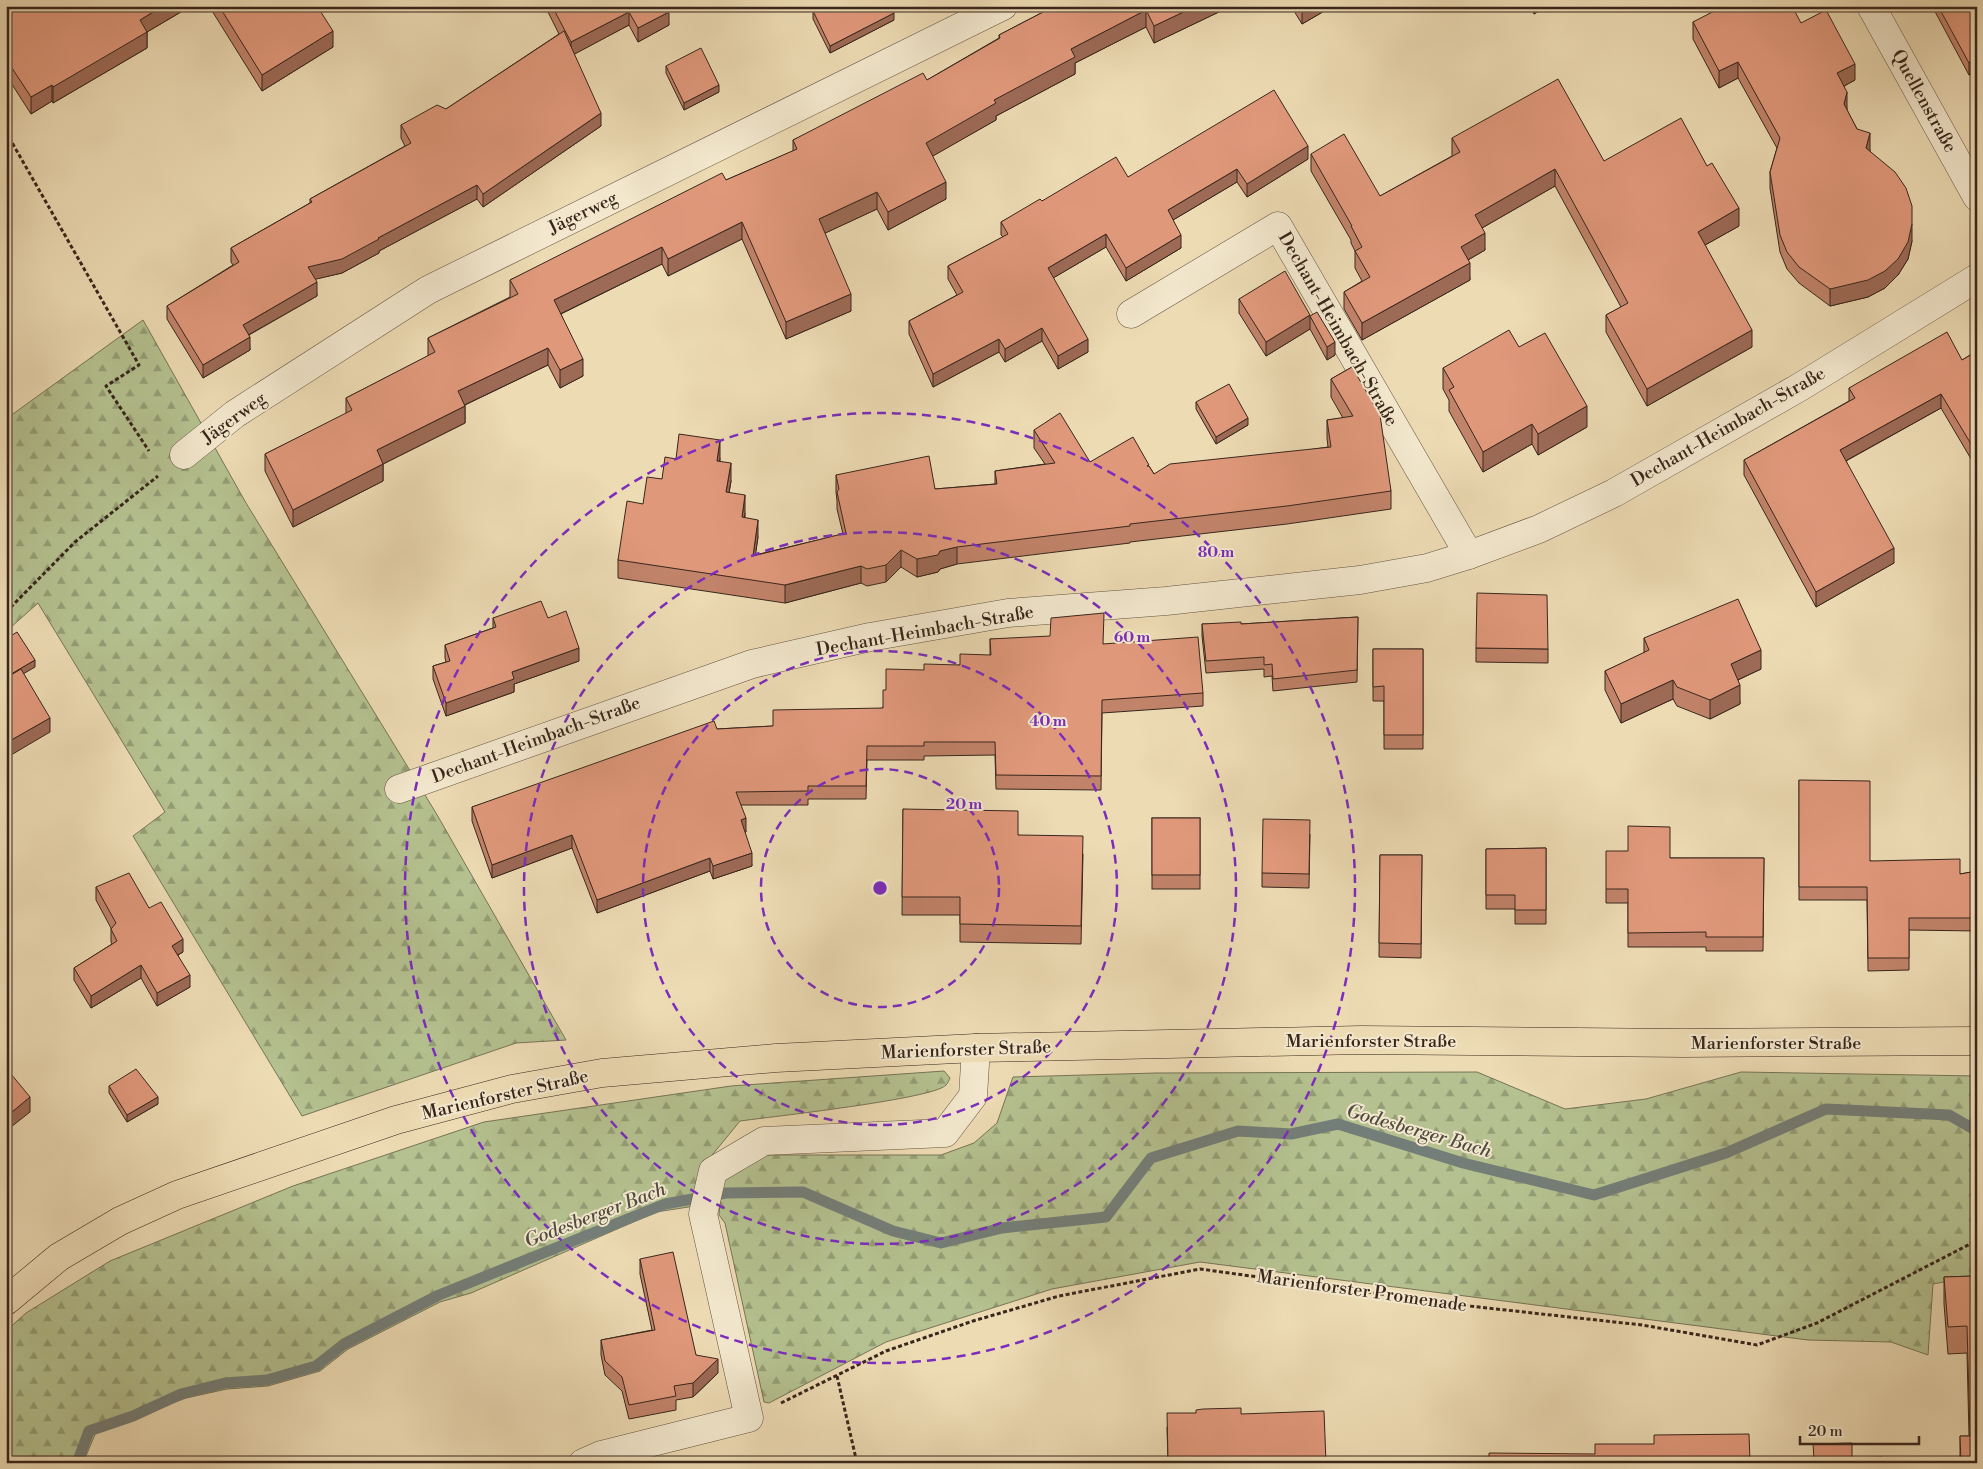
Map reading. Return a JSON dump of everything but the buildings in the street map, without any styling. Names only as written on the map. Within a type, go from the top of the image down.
[{"type":"main road","name":"Marienforster Straße","points":[[6,1301],[60,1257],[120,1221],[177,1195],[396,1120],[512,1089],[612,1072],[776,1058],[976,1048],[1361,1040],[1674,1043],[1977,1041]]},
{"type":"street","name":"Jägerweg","points":[[184,455],[235,414],[428,290],[1002,6]]},
{"type":"street","name":"Quellenstraße","points":[[1871,6],[1977,197]]},
{"type":"street","name":"Dechant-Heimbach-Straße","points":[[1132,314],[1278,226],[1469,554]]},
{"type":"street","name":"Dechant-Heimbach-Straße","points":[[399,789],[752,664],[870,637],[1008,613],[1166,602],[1360,580],[1427,568],[1539,528],[1614,493],[1800,387],[1977,278]]},
{"type":"street","points":[[583,1463],[601,1455],[749,1418],[703,1214],[713,1172],[764,1141],[945,1133],[973,1096],[976,1048]]},
{"type":"path","points":[[6,132],[139,365],[106,386],[162,472]]},
{"type":"path","points":[[6,612],[75,542],[184,455]]},
{"type":"path","name":"Marienforster Promenade","points":[[749,1418],[886,1351],[973,1321],[1059,1296],[1200,1269],[1469,1306],[1642,1326],[1757,1345],[1817,1323],[1972,1243],[1977,1243]]},
{"type":"path","points":[[837,1376],[858,1463]]},
{"type":"green space","points":[[143,320],[246,503],[436,813],[566,1040],[516,1043],[302,1116],[133,836],[165,812],[38,603],[10,628],[6,622],[6,419]]},
{"type":"green space","points":[[944,1071],[950,1078],[946,1085],[913,1096],[849,1107],[740,1121],[699,1171],[695,1206],[656,1212],[471,1293],[440,1302],[348,1349],[320,1371],[268,1386],[227,1389],[186,1398],[96,1432],[83,1463],[6,1463],[6,1331],[26,1313],[110,1261],[293,1186],[484,1122],[731,1086]]},
{"type":"green space","points":[[1477,1072],[1565,1109],[1646,1099],[1741,1072],[1977,1076],[1977,1276],[1933,1284],[1928,1355],[1891,1342],[1808,1340],[1200,1262],[1052,1289],[886,1342],[769,1403],[764,1402],[725,1223],[719,1215],[722,1180],[762,1155],[941,1155],[974,1143],[997,1123],[1013,1077],[1156,1073]]},
{"type":"waterway","name":"Godesberger Bach","points":[[77,1463],[89,1431],[133,1416],[181,1394],[225,1383],[267,1380],[316,1366],[344,1344],[439,1295],[665,1204],[726,1193],[803,1192],[893,1231],[941,1243],[1002,1228],[1106,1217],[1151,1158],[1238,1131],[1291,1134],[1338,1124],[1463,1163],[1594,1195],[1726,1153],[1826,1109],[1949,1115],[1977,1131]]}]
